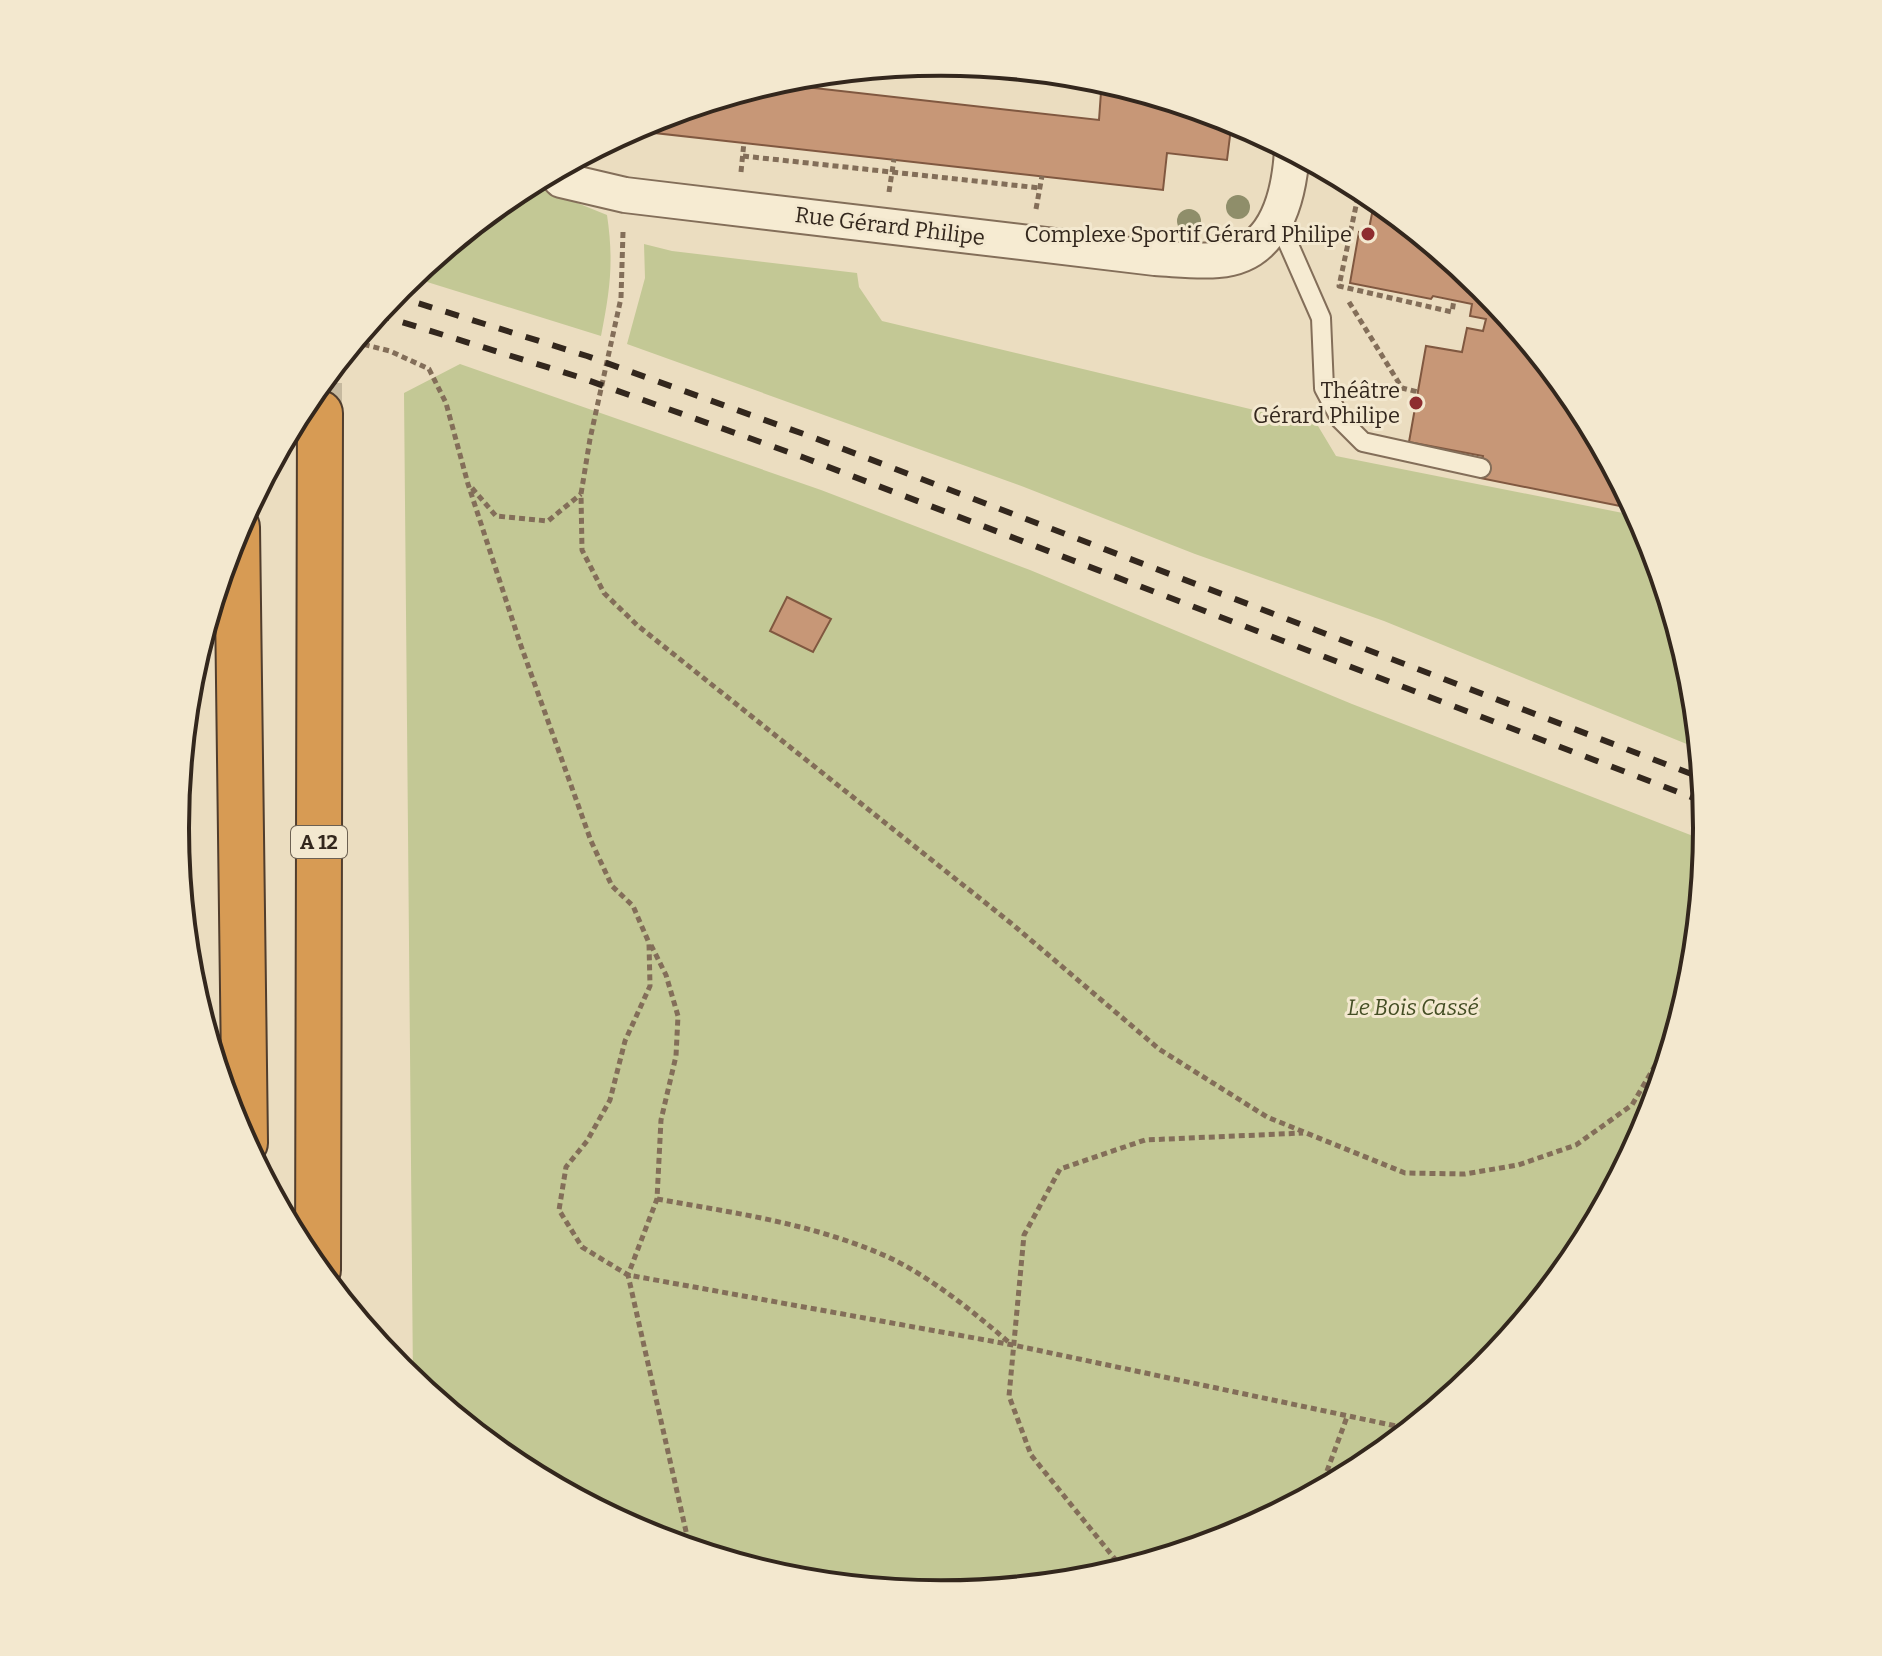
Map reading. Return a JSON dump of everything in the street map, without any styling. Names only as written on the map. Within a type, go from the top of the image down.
[{"type":"highway","name":"A 12","points":[[318,1249],[320,413]]},
{"type":"highway","points":[[237,563],[245,1112]]},
{"type":"street","name":"Rue Gérard Philipe","points":[[565,177],[625,195],[1155,258],[1219,260],[1239,256],[1260,241],[1278,220],[1290,183],[1291,163]]},
{"type":"lane","points":[[1278,220],[1321,318],[1324,388],[1341,420],[1363,442],[1481,468]]},
{"type":"path","points":[[739,185],[744,142]]},
{"type":"path","points":[[743,156],[1040,188]]},
{"type":"path","points":[[888,201],[894,159]]},
{"type":"path","points":[[1035,218],[1042,176]]},
{"type":"path","points":[[625,195],[621,298],[581,494],[582,550],[604,593],[637,625],[1012,924],[1159,1049],[1267,1117],[1405,1173],[1465,1174],[1518,1165],[1576,1145],[1632,1105],[1654,1068]]},
{"type":"path","points":[[1339,286],[1357,202]]},
{"type":"path","points":[[1333,272],[1402,388],[1418,392]]},
{"type":"path","points":[[1339,286],[1452,312],[1454,300]]},
{"type":"path","points":[[365,345],[390,351],[429,369],[446,403],[468,484],[520,643],[591,841],[612,886],[633,906],[666,975],[678,1016],[676,1056],[661,1120],[657,1199],[628,1275],[687,1536]]},
{"type":"path","points":[[468,484],[496,516],[548,521],[581,494]]},
{"type":"path","points":[[649,943],[650,986],[625,1041],[610,1100],[587,1141],[566,1167],[559,1210],[582,1247],[628,1275],[1013,1345],[1397,1426]]},
{"type":"path","points":[[1115,1559],[1031,1455],[1009,1396],[1024,1235],[1060,1169],[1145,1140],[1307,1132]]},
{"type":"path","points":[[657,1199],[791,1223],[889,1258],[968,1307],[1013,1345]]},
{"type":"path","points":[[1326,1473],[1347,1417]]},
{"type":"green space","points":[[547,188],[607,215],[610,276],[601,336],[425,281],[483,231]]},
{"type":"green space","points":[[644,244],[672,251],[857,273],[859,287],[882,321],[1292,419],[1315,421],[1336,456],[1623,513],[1653,586],[1667,633],[1679,681],[1688,745],[1384,621],[627,344],[645,278]]},
{"type":"green space","name":"Le Bois Cassé","points":[[460,364],[821,490],[1030,570],[1352,704],[1693,836],[1687,926],[1679,975],[1653,1070],[1615,1161],[1592,1204],[1538,1286],[1473,1360],[1437,1393],[1399,1425],[1317,1479],[1229,1523],[1183,1540],[1088,1566],[1039,1574],[941,1580],[892,1578],[794,1566],[746,1554],[653,1523],[608,1502],[565,1479],[483,1425],[413,1364],[404,393]]},
{"type":"building","points":[[810,87],[1099,120],[1101,93],[1183,116],[1230,134],[1227,160],[1167,153],[1163,190],[653,133],[746,102]]},
{"type":"building","points":[[1372,212],[1399,231],[1473,296],[1538,370],[1592,452],[1620,506],[1480,478],[1483,456],[1409,442],[1426,346],[1462,352],[1467,328],[1483,331],[1486,319],[1470,316],[1472,304],[1350,283],[1359,232],[1368,234]]},
{"type":"building","points":[[787,597],[831,619],[813,652],[770,631]]},
{"type":"tunnel","points":[[320,404],[320,413]]},
{"type":"railway","points":[[406,299],[587,356],[812,437],[1691,774]]},
{"type":"railway","points":[[389,318],[579,377],[805,458],[1692,797]]},
{"type":"place","name":"Complexe Sportif Gérard Philipe","points":[[1368,234]]},
{"type":"place","name":"Théâtre Gérard Philipe","points":[[1416,403]]}]
